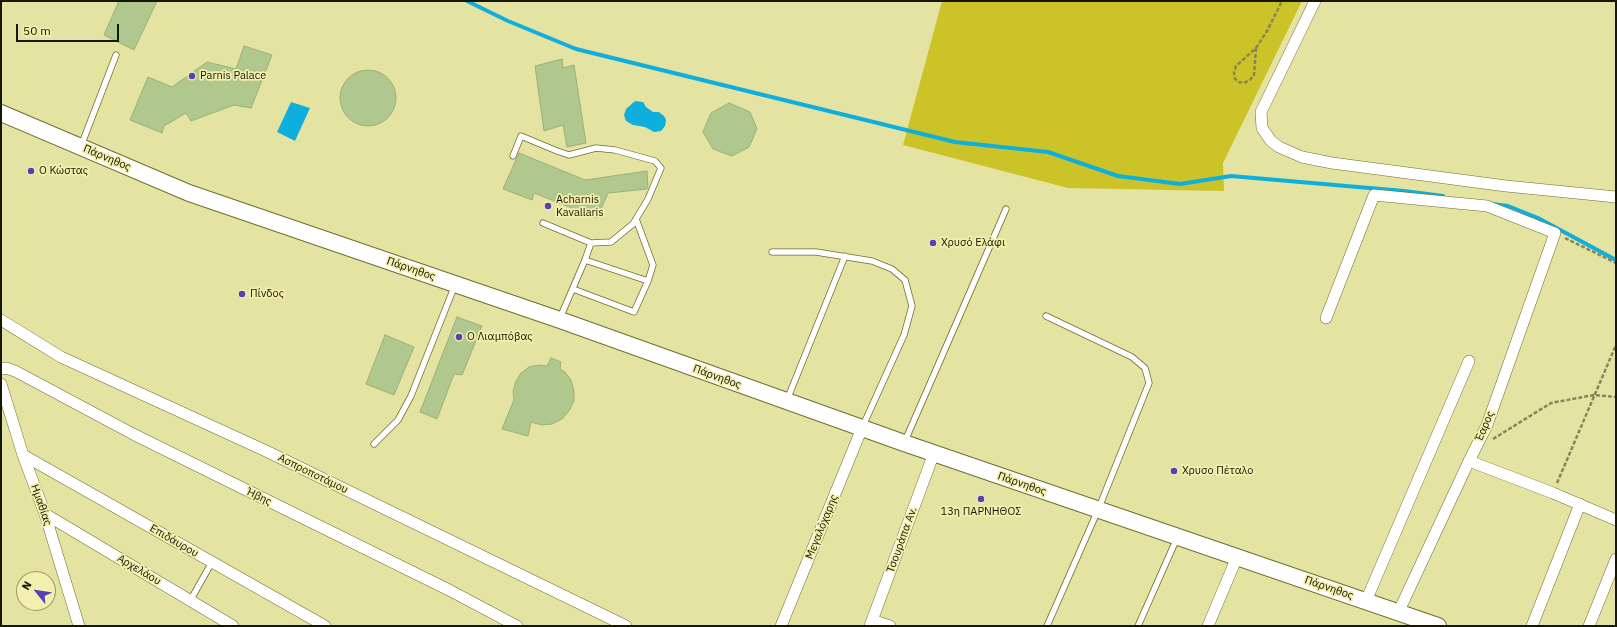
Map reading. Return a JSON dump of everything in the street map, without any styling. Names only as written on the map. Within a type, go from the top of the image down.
[{"type":"main road","name":"Πάρνηθος","points":[[1,113],[189,193],[560,320],[904,444],[1178,536],[1438,626]]},
{"type":"street","points":[[1315,1],[1261,112],[1262,128],[1271,141],[1279,147],[1302,157],[1332,163],[1506,186],[1616,197]]},
{"type":"street","points":[[1326,318],[1374,195],[1486,206],[1555,233]]},
{"type":"street","name":"Έαρος","points":[[1398,613],[1487,425],[1555,233]]},
{"type":"street","name":"Ασπροποτάμου","points":[[1,320],[61,357],[266,451],[626,626]]},
{"type":"street","points":[[1366,601],[1469,360]]},
{"type":"street","name":"Ήβης","points":[[1,369],[6,368],[15,371],[133,434],[451,591],[517,626]]},
{"type":"street","name":"Ημαθίας","points":[[1,384],[23,455],[45,514],[79,626]]},
{"type":"street","name":"Μεγαλόχαρης","points":[[781,626],[862,428]]},
{"type":"street","name":"Τσουράπα Αν.","points":[[871,623],[934,453]]},
{"type":"street","name":"Επιδάυρου","points":[[23,455],[325,626]]},
{"type":"street","points":[[1472,456],[1616,520]]},
{"type":"street","points":[[1532,626],[1580,504]]},
{"type":"street","name":"Αρχελάου","points":[[45,514],[233,626]]},
{"type":"street","points":[[1208,626],[1237,557]]},
{"type":"street","points":[[1589,626],[1616,559]]},
{"type":"street","points":[[871,623],[890,626]]},
{"type":"lane","points":[[81,146],[100,100],[116,55]]},
{"type":"lane","points":[[513,156],[521,136],[557,152],[569,155],[596,148],[615,150],[655,161],[661,168],[648,199],[633,224],[611,242],[591,243],[543,223]]},
{"type":"lane","points":[[904,444],[1006,209]]},
{"type":"lane","points":[[574,288],[634,312],[653,265],[636,219]]},
{"type":"lane","points":[[560,320],[591,243]]},
{"type":"lane","points":[[772,252],[816,252],[872,261],[892,268],[905,280],[912,306],[904,335],[862,428]]},
{"type":"lane","points":[[786,402],[845,256]]},
{"type":"lane","points":[[585,260],[648,280]]},
{"type":"lane","points":[[374,444],[398,420],[411,396],[455,285]]},
{"type":"lane","points":[[1046,316],[1132,357],[1145,368],[1148,383],[1098,510],[1047,626]]},
{"type":"lane","points":[[1138,626],[1178,536]]},
{"type":"lane","points":[[190,601],[212,562]]},
{"type":"path","points":[[1256,48],[1254,75],[1250,80],[1244,83],[1239,82],[1235,79],[1234,73],[1236,66],[1256,48],[1267,31],[1282,1]]},
{"type":"path","points":[[1555,233],[1616,263]]},
{"type":"path","points":[[1553,493],[1616,345]]},
{"type":"path","points":[[1472,456],[1551,403],[1594,395],[1616,397]]},
{"type":"shaded area","points":[[942,1],[1302,1],[1223,163],[1224,191],[1068,188],[903,145]]},
{"type":"water","points":[[635,101],[643,102],[646,107],[653,112],[659,112],[664,116],[666,120],[665,126],[661,131],[654,132],[645,127],[633,125],[626,121],[624,115],[626,109]]},
{"type":"water","points":[[291,102],[310,108],[295,141],[277,132]]},
{"type":"building","points":[[119,1],[157,1],[134,50],[104,35]]},
{"type":"building","points":[[244,46],[272,55],[251,108],[234,105],[191,121],[186,113],[164,126],[162,133],[130,120],[148,77],[172,87],[207,62],[236,69]]},
{"type":"building","points":[[562,59],[563,68],[574,65],[586,143],[567,147],[563,125],[544,131],[535,66]]},
{"type":"building","points":[[368,70],[383,75],[391,83],[396,98],[391,113],[383,121],[368,126],[353,121],[345,113],[340,98],[345,83],[353,75]]},
{"type":"building","points":[[729,103],[750,112],[757,129],[749,147],[732,156],[713,149],[703,132],[711,113]]},
{"type":"building","points":[[519,153],[585,180],[647,171],[648,187],[647,189],[608,193],[597,218],[534,193],[532,200],[503,189]]},
{"type":"building","points":[[457,317],[482,326],[462,375],[454,374],[437,419],[420,412]]},
{"type":"building","points":[[385,335],[414,347],[394,395],[366,384]]},
{"type":"building","points":[[551,358],[561,362],[560,369],[565,372],[571,380],[574,391],[574,401],[569,411],[562,419],[552,424],[542,425],[531,422],[528,436],[502,429],[514,400],[513,391],[516,381],[521,373],[529,367],[539,365],[547,366]]},
{"type":"waterway","points":[[467,1],[508,21],[576,49],[955,142],[1048,152],[1118,176],[1180,184],[1231,176],[1404,191],[1443,196]]},
{"type":"waterway","points":[[1493,204],[1508,206],[1538,218],[1616,260]]},
{"type":"place","name":"Parnis Palace","points":[[192,76]]},
{"type":"place","name":"Ο Κώστας","points":[[31,171]]},
{"type":"place","name":"Acharnis Kavallaris","points":[[548,206]]},
{"type":"place","name":"Χρυσό Ελάφι","points":[[933,243]]},
{"type":"place","name":"Πίνδος","points":[[242,294]]},
{"type":"place","name":"Ο Λιαμπόβας","points":[[459,337]]},
{"type":"place","name":"Χρυσο Πέταλο","points":[[1174,471]]},
{"type":"place","name":"13η ΠΑΡΝΗΘΟΣ","points":[[981,499]]}]
